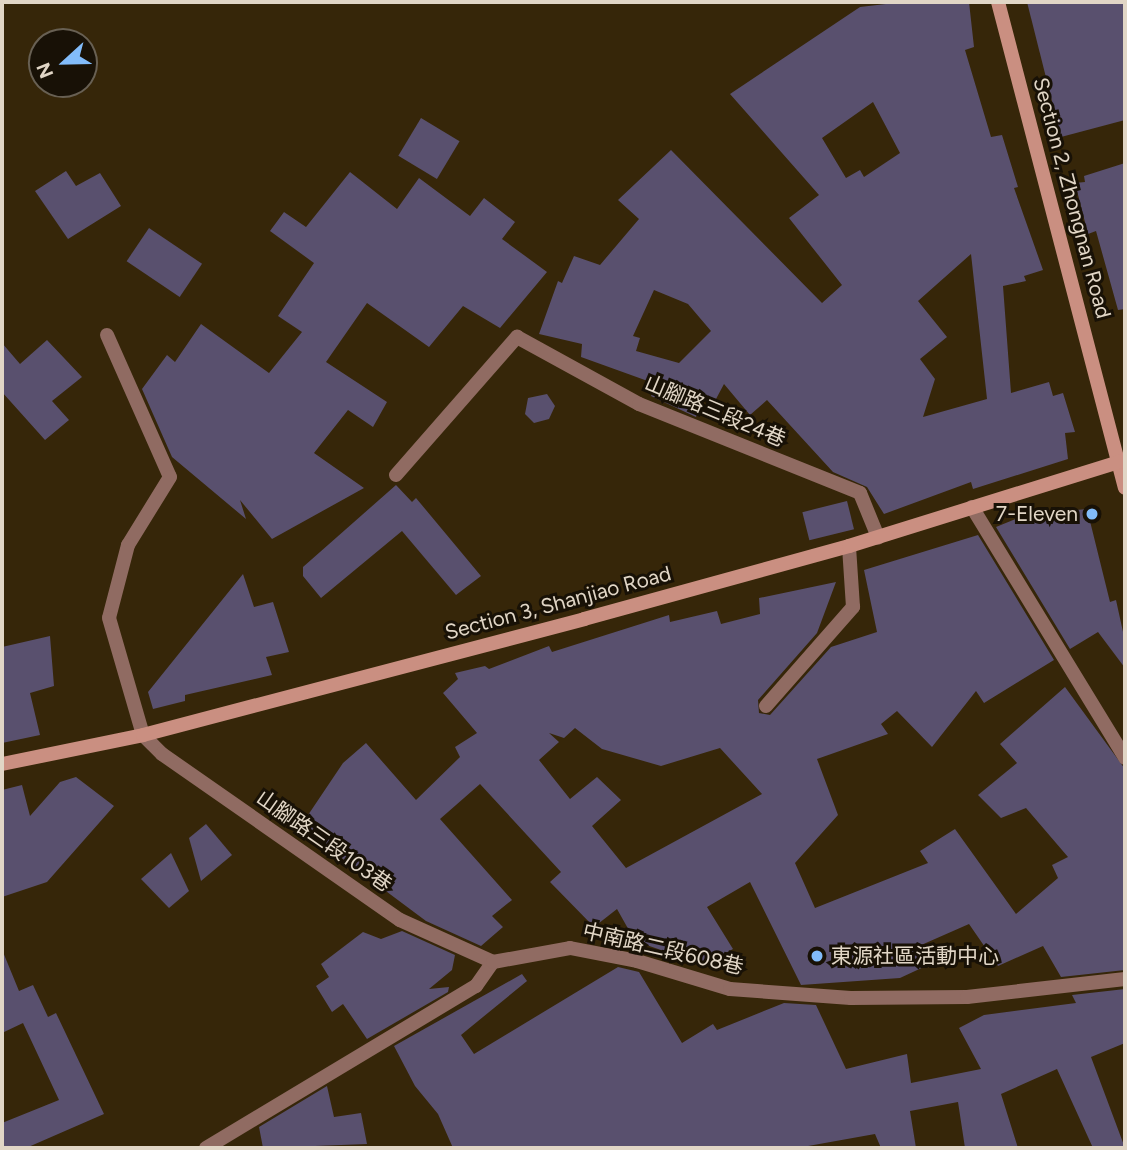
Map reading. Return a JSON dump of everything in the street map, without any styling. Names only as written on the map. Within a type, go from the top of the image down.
[{"type":"main road","name":"Section 2, Zhongnan Road","points":[[998,2],[1123,461],[1125,488]]},
{"type":"main road","name":"Section 3, Shanjiao Road","points":[[2,764],[143,734],[849,546],[1123,461]]},
{"type":"lane","points":[[107,335],[170,477],[128,545],[109,618],[143,734]]},
{"type":"lane","name":"山腳路三段24巷","points":[[396,475],[517,337],[639,404],[860,493],[878,537]]},
{"type":"lane","points":[[972,507],[1125,758]]},
{"type":"lane","points":[[766,706],[853,607],[849,546]]},
{"type":"lane","name":"山腳路三段103巷","points":[[143,734],[162,754],[400,920],[493,962]]},
{"type":"lane","name":"中南路二段608巷","points":[[493,962],[570,948],[637,961],[730,989],[851,998],[967,997],[1125,979]]},
{"type":"lane","points":[[206,1148],[476,986],[493,962]]},
{"type":"building","points":[[903,2],[969,2],[974,47],[965,50],[991,137],[1002,135],[1018,187],[1014,188],[1043,270],[1024,276],[1026,281],[1003,286],[1011,393],[1049,382],[1053,396],[1063,393],[1075,432],[1065,433],[1068,459],[973,489],[971,482],[884,514],[867,487],[833,472],[767,400],[750,415],[724,384],[716,399],[704,395],[696,417],[651,396],[656,384],[581,357],[582,344],[539,334],[558,281],[562,283],[574,256],[600,265],[639,219],[618,200],[671,150],[822,303],[842,285],[789,218],[819,195],[730,94],[860,7]],"holes":[[[873,102],[900,153],[864,177],[860,170],[846,178],[822,138]],[[971,254],[987,399],[923,417],[935,379],[920,359],[947,337],[918,301]],[[654,290],[688,304],[711,331],[679,363],[636,351],[640,338],[633,336]]]},
{"type":"building","points":[[1027,2],[1125,2],[1125,120],[1061,137]]},
{"type":"building","points":[[421,118],[460,141],[437,179],[398,156]]},
{"type":"building","points":[[1125,163],[1125,309],[1118,310],[1096,231],[1088,234],[1075,183],[1085,182],[1084,176]]},
{"type":"building","points":[[66,171],[76,186],[100,173],[121,206],[68,239],[35,191]]},
{"type":"building","points":[[350,172],[397,209],[419,178],[470,216],[484,198],[515,222],[502,239],[547,272],[500,328],[463,306],[429,347],[367,303],[326,362],[387,402],[373,427],[348,410],[314,453],[364,488],[272,539],[240,500],[246,519],[172,457],[142,389],[167,355],[175,362],[201,324],[269,373],[302,332],[278,316],[314,263],[270,231],[284,212],[306,227]]},
{"type":"building","points":[[149,228],[202,264],[180,297],[127,261]]},
{"type":"building","points":[[47,340],[82,377],[52,401],[69,420],[45,440],[2,392],[2,343],[20,364]]},
{"type":"building","points":[[547,394],[555,406],[549,419],[534,423],[525,414],[528,398]]},
{"type":"building","points":[[396,485],[412,502],[416,498],[481,576],[456,595],[402,531],[321,598],[303,576],[303,567]]},
{"type":"building","points":[[847,501],[854,529],[809,540],[802,512]]},
{"type":"building","points":[[1087,509],[1110,602],[1116,600],[1125,641],[1125,668],[1098,632],[1070,649],[996,527],[1025,515]]},
{"type":"building","points":[[978,535],[1054,660],[984,703],[976,691],[932,747],[897,711],[881,724],[888,734],[817,759],[838,815],[795,863],[815,908],[928,863],[920,851],[955,829],[1016,914],[1058,878],[1052,865],[1068,857],[1026,808],[1001,818],[978,795],[1017,763],[1000,744],[1065,687],[1125,769],[1125,970],[1061,977],[1043,946],[998,966],[969,924],[919,946],[928,965],[900,978],[801,985],[750,882],[707,907],[733,949],[704,965],[635,941],[617,909],[594,927],[550,882],[561,872],[480,784],[440,819],[512,900],[492,916],[503,927],[481,946],[426,921],[300,827],[343,763],[366,743],[416,800],[460,757],[455,747],[477,733],[443,693],[458,679],[455,673],[485,666],[489,669],[549,646],[552,652],[669,615],[670,622],[717,611],[721,624],[760,614],[759,598],[836,582],[817,633],[758,700],[759,713],[770,715],[831,647],[877,632],[864,570]],"holes":[[[575,728],[602,749],[661,766],[720,748],[762,794],[626,868],[592,826],[621,800],[597,777],[570,799],[539,760],[559,742],[549,733],[564,738]]]},
{"type":"building","points":[[243,574],[254,607],[273,602],[289,652],[266,657],[272,675],[185,695],[185,701],[153,709],[148,692]]},
{"type":"building","points":[[50,636],[54,686],[30,693],[40,735],[2,743],[2,647]]},
{"type":"building","points":[[76,777],[114,806],[47,882],[2,897],[2,790],[22,785],[30,816],[60,782]]},
{"type":"building","points":[[206,824],[232,855],[201,881],[189,838]]},
{"type":"building","points":[[171,853],[189,891],[169,908],[141,879]]},
{"type":"building","points":[[402,931],[455,955],[452,970],[429,989],[449,987],[448,992],[367,1039],[343,1004],[332,1012],[316,986],[329,977],[321,964],[363,932],[381,939]]},
{"type":"building","points":[[3,952],[19,991],[33,985],[48,1017],[56,1013],[104,1114],[26,1148],[2,1148],[2,1123],[59,1100],[23,1023],[2,1033]]},
{"type":"building","points":[[618,967],[639,972],[682,1043],[713,1024],[717,1030],[784,1003],[816,1005],[846,1069],[907,1054],[911,1083],[981,1069],[959,1028],[984,1015],[1076,1003],[1072,995],[1125,989],[1125,1043],[1091,1057],[1125,1148],[1093,1148],[1057,1069],[1001,1094],[1018,1148],[965,1148],[958,1102],[910,1111],[916,1148],[881,1148],[875,1134],[797,1148],[453,1148],[438,1114],[415,1086],[394,1046],[522,974],[527,981],[461,1035],[474,1054]]},
{"type":"building","points":[[327,1086],[334,1117],[361,1113],[367,1144],[263,1148],[259,1127]]},
{"type":"place","name":"7-Eleven","points":[[1092,514]]},
{"type":"place","name":"東源社區活動中心","points":[[817,956]]}]
